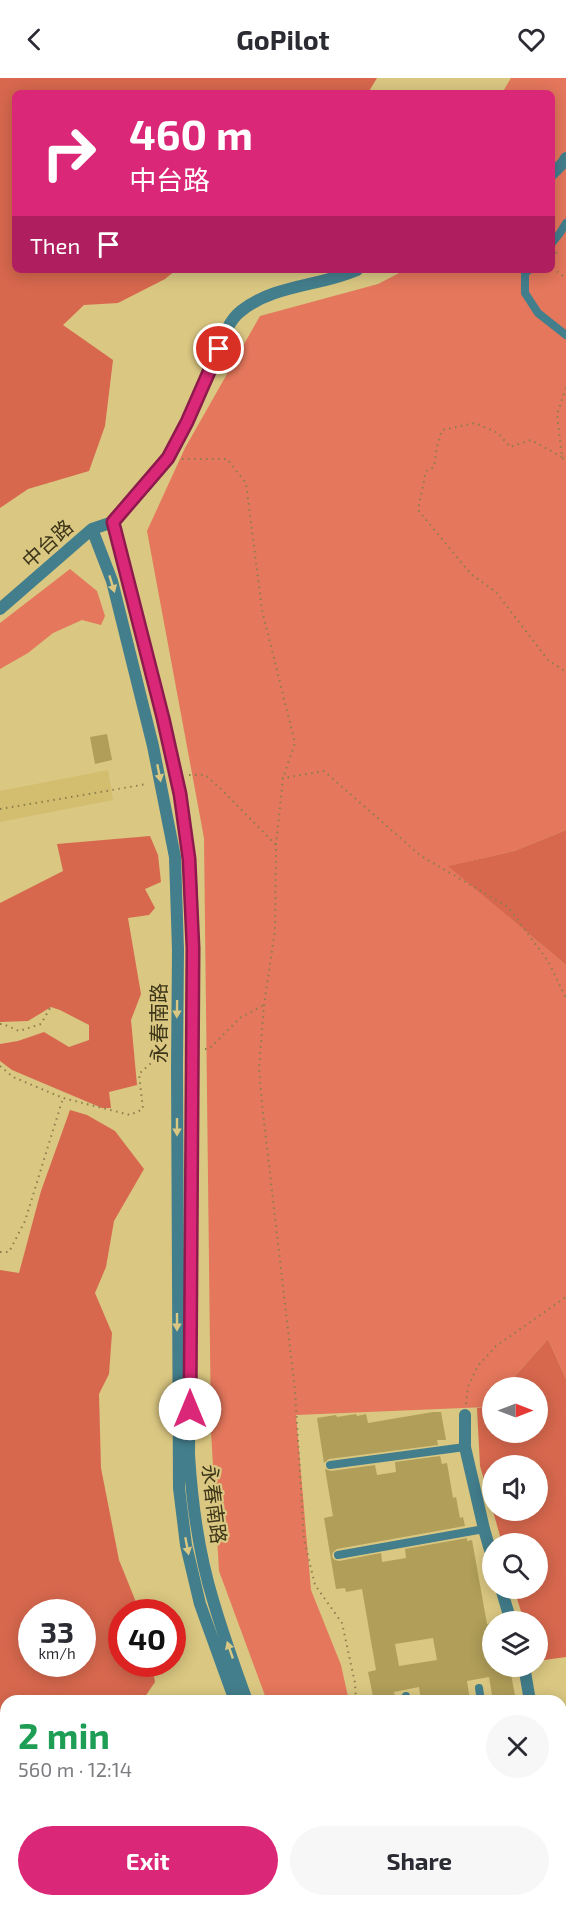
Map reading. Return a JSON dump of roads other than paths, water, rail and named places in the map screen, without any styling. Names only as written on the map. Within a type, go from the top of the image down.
[{"type":"street","points":[[555,171],[566,158]]},
{"type":"street","points":[[113,522],[168,458],[187,422],[227,331],[239,312],[255,302],[278,293],[350,273]]},
{"type":"street","name":"中台路","points":[[0,609],[92,529],[113,522]]},
{"type":"street","name":"永春南路","points":[[113,522],[163,718],[180,794],[189,859],[193,948],[193,1067],[189,1443],[185,1488]]},
{"type":"street","name":"永春南路","points":[[92,529],[112,581],[153,746],[175,857],[185,1488],[202,1557],[206,1602],[233,1695]]},
{"type":"street","points":[[465,1415],[465,1447],[485,1533]]},
{"type":"street","name":"永春南路","points":[[206,1602],[245,1695]]},
{"type":"street","points":[[526,1677],[529,1695]]},
{"type":"lane","points":[[555,239],[566,223]]},
{"type":"lane","points":[[526,273],[525,293],[538,313],[566,335]]},
{"type":"lane","points":[[330,1465],[465,1447]]},
{"type":"lane","points":[[338,1555],[484,1529]]},
{"type":"lane","points":[[479,1688],[480,1695]]}]
